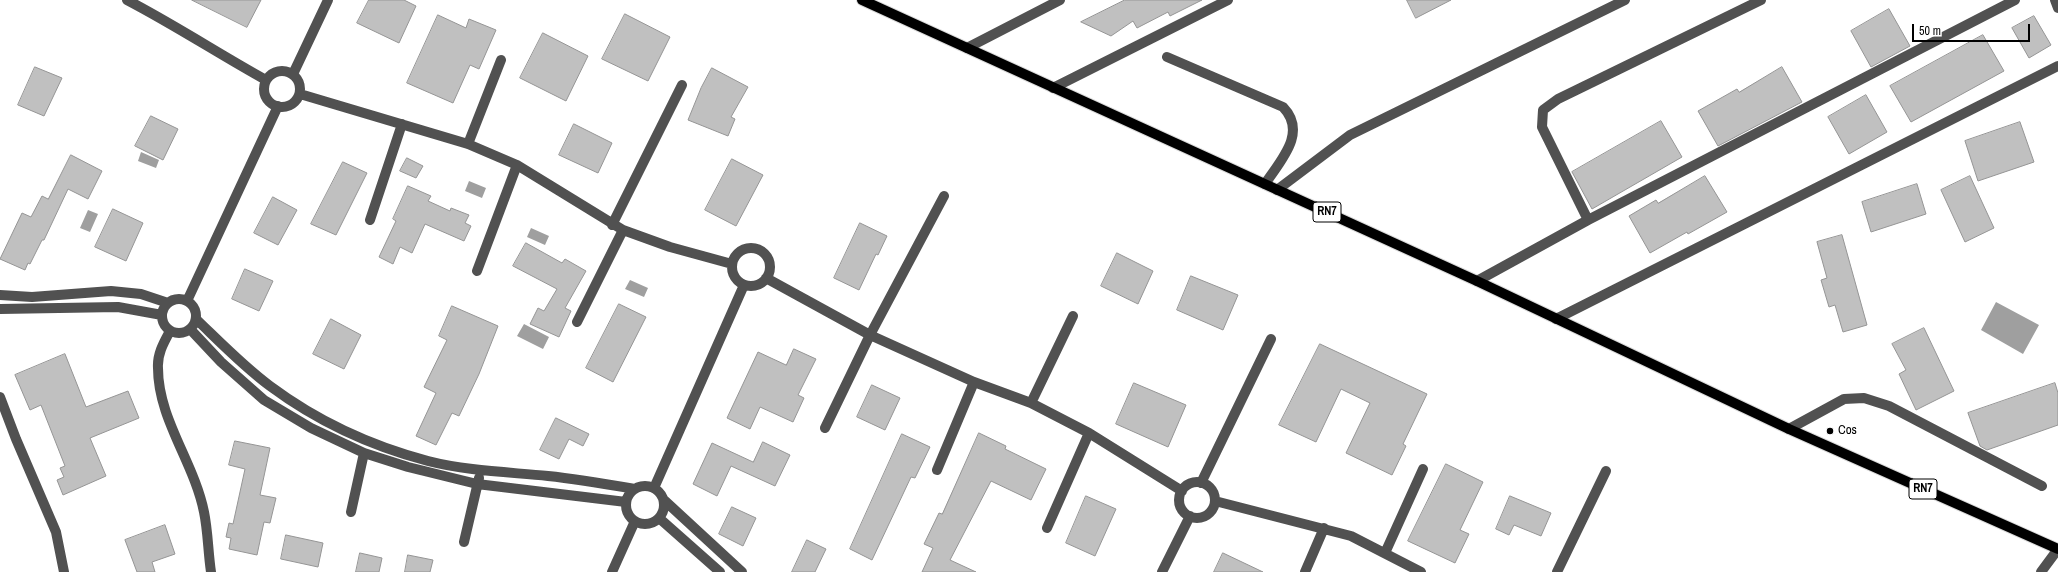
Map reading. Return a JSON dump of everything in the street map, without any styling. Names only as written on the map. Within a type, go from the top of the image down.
[{"type":"main road","name":"RN7","points":[[862,0],[1477,281],[1789,430],[2058,549]]},
{"type":"street","points":[[127,0],[162,18],[216,53],[266,80]]},
{"type":"street","points":[[293,74],[328,0]]},
{"type":"street","points":[[968,48],[1060,0]]},
{"type":"street","points":[[1054,88],[1228,0]]},
{"type":"street","points":[[1277,190],[1350,135],[1614,3],[1625,0]]},
{"type":"street","points":[[1588,220],[1542,127],[1543,110],[1558,99],[1761,0]]},
{"type":"street","points":[[1477,281],[1588,220],[2015,0]]},
{"type":"street","points":[[2055,0],[2058,8]]},
{"type":"street","points":[[1167,57],[1283,107],[1288,112],[1294,125],[1293,139],[1266,184]]},
{"type":"street","points":[[468,144],[501,60]]},
{"type":"street","points":[[1556,319],[2058,66]]},
{"type":"street","points":[[277,71],[287,71],[293,74],[300,85],[300,94],[293,103],[287,106],[278,106],[268,100],[264,92],[266,80],[271,74],[277,71]]},
{"type":"street","points":[[612,225],[682,85]]},
{"type":"street","points":[[300,94],[468,144],[517,165],[573,198],[612,225],[670,247],[732,264]]},
{"type":"street","points":[[187,301],[278,106]]},
{"type":"street","points":[[370,220],[402,124]]},
{"type":"street","points":[[477,271],[517,165]]},
{"type":"street","points":[[825,428],[870,335],[944,196]]},
{"type":"street","points":[[577,322],[623,230]]},
{"type":"street","points":[[755,249],[766,255],[769,260],[770,267],[766,278],[757,285],[744,285],[734,277],[732,264],[734,258],[743,250],[755,249]]},
{"type":"street","points":[[766,278],[870,335],[974,382],[1031,403],[1089,433],[1182,491]]},
{"type":"street","points":[[654,488],[744,285]]},
{"type":"street","points":[[0,295],[32,297],[111,291],[141,294],[168,303]]},
{"type":"street","points":[[179,299],[187,301],[195,308],[196,319],[190,329],[182,333],[170,331],[165,326],[162,315],[164,308],[168,303],[179,299]]},
{"type":"street","points":[[0,310],[118,307],[162,315]]},
{"type":"street","points":[[1031,403],[1073,316]]},
{"type":"street","points":[[196,319],[232,354],[270,386],[314,415],[375,445],[429,461],[482,470],[547,476],[635,489],[648,486],[654,488],[664,500],[742,572]]},
{"type":"street","points":[[190,329],[221,362],[264,400],[311,428],[364,453],[408,467],[477,484],[626,502]]},
{"type":"street","points":[[170,331],[162,345],[158,367],[162,402],[186,458],[204,511],[211,572]]},
{"type":"street","points":[[1202,483],[1271,339]]},
{"type":"street","points":[[937,470],[974,382]]},
{"type":"street","points":[[0,397],[16,439],[56,532],[64,572]]},
{"type":"street","points":[[1789,430],[1844,399],[1864,398],[1889,406],[2042,486]]},
{"type":"street","points":[[1047,528],[1089,433]]},
{"type":"street","points":[[351,512],[364,453]]},
{"type":"street","points":[[1385,552],[1423,469]]},
{"type":"street","points":[[464,542],[477,484],[482,470]]},
{"type":"street","points":[[1557,572],[1606,471]]},
{"type":"street","points":[[1191,483],[1202,483],[1207,485],[1213,492],[1215,501],[1214,507],[1208,515],[1203,518],[1190,516],[1181,508],[1180,502],[1182,491],[1191,483]]},
{"type":"street","points":[[635,489],[629,494],[626,502],[627,513],[635,522],[648,524],[659,518],[663,512],[664,500]]},
{"type":"street","points":[[1215,501],[1351,536],[1385,552],[1421,572]]},
{"type":"street","points":[[1162,572],[1190,516]]},
{"type":"street","points":[[659,518],[720,572]]},
{"type":"street","points":[[612,572],[635,522]]},
{"type":"street","points":[[1305,572],[1324,528]]},
{"type":"street","points":[[2041,572],[2058,549]]},
{"type":"shaded area","points":[[141,152],[159,160],[156,168],[138,161]]},
{"type":"shaded area","points":[[469,181],[486,188],[482,198],[465,191]]},
{"type":"shaded area","points":[[88,210],[98,214],[90,232],[80,228]]},
{"type":"shaded area","points":[[531,228],[549,236],[545,245],[527,237]]},
{"type":"shaded area","points":[[630,280],[648,288],[644,297],[625,289]]},
{"type":"shaded area","points":[[1996,302],[2039,325],[2023,354],[1981,330]]},
{"type":"shaded area","points":[[524,324],[549,337],[543,349],[517,336]]},
{"type":"building","points":[[192,0],[261,0],[247,27]]},
{"type":"building","points":[[369,0],[404,0],[416,6],[399,43],[357,23]]},
{"type":"building","points":[[1125,0],[1202,0],[1170,16],[1168,12],[1137,28],[1133,21],[1111,36],[1081,22]]},
{"type":"building","points":[[1407,0],[1451,0],[1416,18]]},
{"type":"building","points":[[1889,9],[1910,46],[1871,67],[1851,31]]},
{"type":"building","points":[[625,14],[670,37],[648,81],[602,59]]},
{"type":"building","points":[[438,15],[466,28],[469,19],[496,30],[479,69],[470,65],[453,103],[407,83]]},
{"type":"building","points":[[2034,16],[2051,45],[2029,58],[2012,28]]},
{"type":"building","points":[[543,33],[588,56],[566,101],[520,78]]},
{"type":"building","points":[[1983,35],[2004,71],[1911,122],[1890,86]]},
{"type":"building","points":[[35,67],[62,78],[44,116],[18,105]]},
{"type":"building","points":[[1782,67],[1802,102],[1718,146],[1698,111],[1737,89],[1739,92]]},
{"type":"building","points":[[712,68],[748,87],[731,117],[735,119],[728,136],[688,120],[701,88]]},
{"type":"building","points":[[1866,95],[1887,132],[1849,154],[1828,117]]},
{"type":"building","points":[[151,116],[178,129],[163,160],[135,146]]},
{"type":"building","points":[[1661,121],[1682,157],[1592,209],[1572,172]]},
{"type":"building","points":[[2020,122],[2034,162],[1978,181],[1965,141]]},
{"type":"building","points":[[574,124],[612,143],[598,173],[559,155]]},
{"type":"building","points":[[71,155],[102,171],[88,199],[68,189],[44,240],[42,240],[30,264],[28,263],[25,270],[0,259],[22,213],[31,217],[42,196],[48,199]]},
{"type":"building","points":[[407,158],[423,166],[416,178],[400,171]]},
{"type":"building","points":[[732,159],[763,175],[736,226],[705,210]]},
{"type":"building","points":[[343,162],[367,173],[336,235],[311,224]]},
{"type":"building","points":[[1705,176],[1727,212],[1650,253],[1629,216],[1656,200],[1658,203]]},
{"type":"building","points":[[1970,176],[1994,228],[1965,242],[1941,190]]},
{"type":"building","points":[[1917,184],[1926,214],[1871,232],[1862,202]]},
{"type":"building","points":[[408,186],[431,196],[428,201],[450,211],[451,208],[469,215],[465,223],[471,226],[464,241],[425,224],[412,253],[400,247],[393,264],[379,257],[396,221],[393,219]]},
{"type":"building","points":[[273,197],[297,210],[278,245],[254,233]]},
{"type":"building","points":[[113,209],[143,223],[126,261],[95,247]]},
{"type":"building","points":[[860,223],[887,236],[878,255],[876,254],[859,290],[834,278]]},
{"type":"building","points":[[1842,235],[1867,325],[1843,332],[1835,305],[1829,307],[1821,280],[1827,278],[1817,242]]},
{"type":"building","points":[[526,243],[562,263],[565,259],[586,271],[565,308],[571,311],[559,337],[530,324],[538,308],[544,311],[557,289],[513,266]]},
{"type":"building","points":[[1117,253],[1153,271],[1138,304],[1101,286]]},
{"type":"building","points":[[245,269],[273,281],[259,311],[232,299]]},
{"type":"building","points":[[1191,276],[1238,295],[1223,330],[1177,310]]},
{"type":"building","points":[[619,304],[646,317],[613,382],[586,368]]},
{"type":"building","points":[[452,306],[498,326],[479,374],[459,416],[452,413],[436,445],[416,436],[436,393],[424,387],[447,340],[439,336]]},
{"type":"building","points":[[331,319],[361,335],[344,369],[313,354]]},
{"type":"building","points":[[1924,328],[1954,391],[1916,410],[1899,374],[1906,370],[1892,344]]},
{"type":"building","points":[[1320,344],[1427,394],[1403,444],[1406,446],[1392,475],[1346,453],[1370,403],[1341,389],[1316,442],[1279,425]]},
{"type":"building","points":[[794,349],[816,359],[798,395],[804,398],[793,422],[760,407],[750,429],[727,418],[758,352],[786,365]]},
{"type":"building","points":[[65,354],[86,407],[128,391],[139,418],[90,438],[106,476],[63,495],[57,480],[64,477],[60,468],[65,466],[41,405],[30,410],[15,375]]},
{"type":"building","points":[[1134,383],[1186,405],[1168,447],[1116,424]]},
{"type":"building","points":[[2055,383],[2058,393],[2058,425],[1987,450],[1980,446],[1968,413]]},
{"type":"building","points":[[872,385],[900,398],[885,430],[857,417]]},
{"type":"building","points":[[556,418],[589,434],[583,446],[569,439],[559,459],[540,450]]},
{"type":"building","points":[[979,433],[1006,446],[1005,449],[1046,469],[1031,500],[991,481],[950,560],[976,572],[922,572],[933,548],[924,544],[939,513],[942,514]]},
{"type":"building","points":[[902,434],[930,447],[915,478],[911,477],[872,560],[850,549]]},
{"type":"building","points":[[235,441],[270,448],[260,495],[276,498],[270,523],[264,522],[257,555],[229,549],[231,538],[226,537],[229,523],[233,524],[245,469],[229,465]]},
{"type":"building","points":[[763,442],[790,455],[775,486],[731,466],[717,496],[693,484],[712,443],[753,462]]},
{"type":"building","points":[[1446,464],[1483,482],[1460,530],[1469,534],[1455,563],[1408,541]]},
{"type":"building","points":[[1086,496],[1116,509],[1095,556],[1066,543]]},
{"type":"building","points":[[1510,496],[1551,513],[1541,536],[1514,525],[1509,535],[1496,529]]},
{"type":"building","points":[[732,507],[756,518],[743,546],[719,534]]},
{"type":"building","points":[[165,525],[175,554],[152,562],[155,572],[137,572],[125,540]]},
{"type":"building","points":[[286,535],[323,543],[318,567],[281,559]]},
{"type":"building","points":[[807,540],[826,549],[815,572],[792,572]]},
{"type":"building","points":[[360,553],[382,558],[379,572],[356,572]]},
{"type":"building","points":[[1223,553],[1263,572],[1214,572]]},
{"type":"building","points":[[408,555],[433,560],[430,572],[405,572]]},
{"type":"place","name":"Cos","points":[[1830,431]]}]
